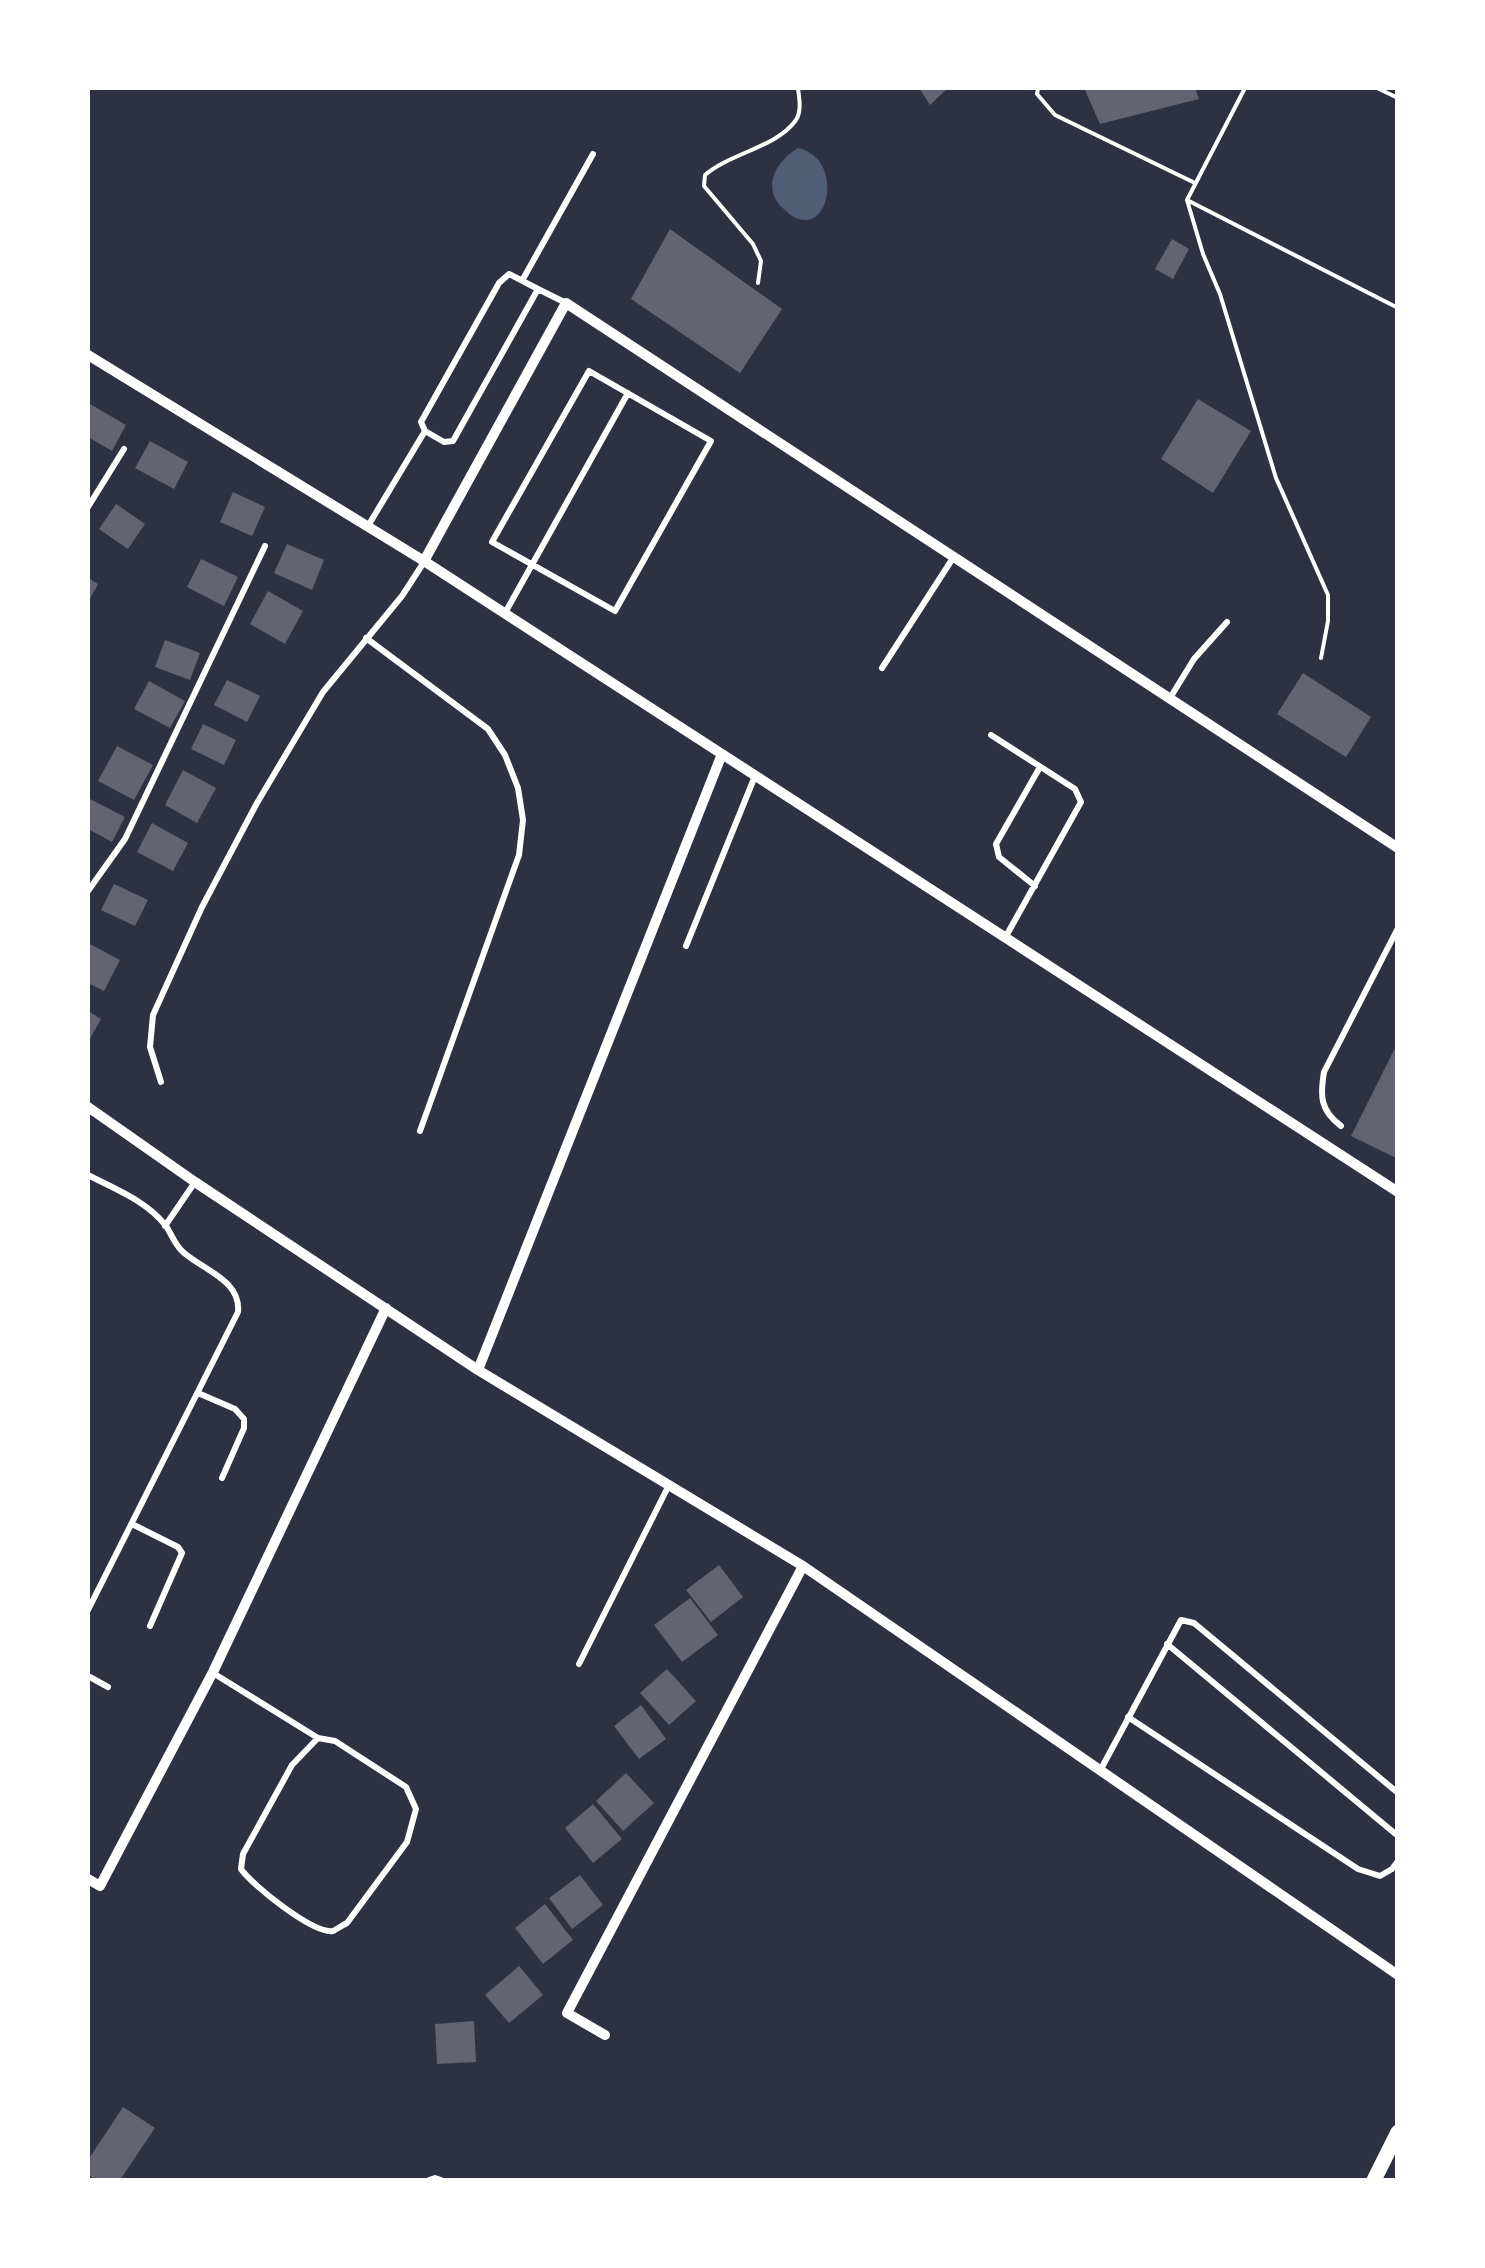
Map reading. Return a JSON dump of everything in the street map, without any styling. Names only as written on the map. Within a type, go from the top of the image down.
[{"type":"street","points":[[424,561],[566,303],[1398,848]]},
{"type":"street","points":[[88,355],[424,561],[1398,1192]]},
{"type":"street","points":[[478,1370],[722,754]]},
{"type":"street","points":[[88,1107],[478,1370],[803,1566],[1398,1974]]},
{"type":"street","points":[[88,1879],[100,1886],[213,1672],[386,1308]]},
{"type":"street","points":[[605,2035],[567,2013],[803,1566]]},
{"type":"street","points":[[1374,2180],[1398,2132]]},
{"type":"lane","points":[[523,279],[593,154]]},
{"type":"lane","points":[[538,289],[453,441],[444,442],[425,432],[421,422],[499,284],[509,274],[566,303]]},
{"type":"lane","points":[[589,371],[711,440],[614,612],[532,565],[492,542],[589,371]]},
{"type":"lane","points":[[505,613],[628,394]]},
{"type":"lane","points":[[367,527],[425,432]]},
{"type":"lane","points":[[88,506],[124,448]]},
{"type":"lane","points":[[88,891],[124,839],[265,546]]},
{"type":"lane","points":[[882,668],[954,556]]},
{"type":"lane","points":[[162,1082],[150,1047],[152,1015],[202,907],[257,803],[323,692],[402,596],[424,561]]},
{"type":"lane","points":[[1170,698],[1194,659],[1226,622]]},
{"type":"lane","points":[[366,638],[488,729],[505,754],[518,788],[523,820],[519,856],[420,1131]]},
{"type":"lane","points":[[991,735],[1075,789],[1080,802],[1005,938]]},
{"type":"lane","points":[[1035,886],[999,858],[996,844],[1040,767]]},
{"type":"lane","points":[[686,946],[755,775]]},
{"type":"lane","points":[[1341,1126],[1323,1108],[1320,1094],[1324,1072],[1398,928]]},
{"type":"lane","points":[[88,1175],[136,1199],[165,1226],[182,1252],[228,1284],[239,1304],[88,1610]]},
{"type":"lane","points":[[165,1226],[195,1182]]},
{"type":"lane","points":[[198,1393],[236,1409],[244,1419],[244,1428],[222,1478]]},
{"type":"lane","points":[[579,1664],[669,1485]]},
{"type":"lane","points":[[132,1524],[178,1547],[182,1553],[150,1626]]},
{"type":"lane","points":[[1101,1769],[1181,1620],[1194,1623],[1398,1793]]},
{"type":"lane","points":[[1167,1644],[1398,1836]]},
{"type":"lane","points":[[213,1672],[318,1738],[335,1741],[406,1787],[416,1809],[406,1842],[347,1923],[334,1931],[319,1929],[264,1893],[251,1884],[241,1869],[243,1854],[292,1764],[318,1738]]},
{"type":"lane","points":[[88,1676],[108,1687]]},
{"type":"lane","points":[[1128,1716],[1358,1869],[1380,1876],[1392,1870],[1398,1861]]},
{"type":"lane","points":[[429,2180],[442,2180]]},
{"type":"path","points":[[758,283],[760,261],[754,244],[704,186],[705,175],[776,136],[796,120],[800,108],[798,88]]},
{"type":"path","points":[[1038,88],[1037,94],[1055,115],[1196,183]]},
{"type":"path","points":[[1245,88],[1187,200],[1276,478],[1328,594],[1321,658]]},
{"type":"path","points":[[1377,88],[1398,98]]},
{"type":"path","points":[[1187,200],[1398,308]]},
{"type":"water","points":[[798,148],[821,163],[826,175],[826,200],[814,218],[805,220],[794,217],[777,202],[772,185],[777,168]]},
{"type":"building","points":[[919,88],[948,88],[930,105]]},
{"type":"building","points":[[1084,88],[1195,88],[1199,99],[1100,124]]},
{"type":"building","points":[[670,229],[782,309],[740,373],[631,299]]},
{"type":"building","points":[[1172,239],[1189,249],[1173,279],[1155,269]]},
{"type":"building","points":[[1198,399],[1251,431],[1213,493],[1161,459]]},
{"type":"building","points":[[90,404],[126,425],[112,451],[88,437]]},
{"type":"building","points":[[150,441],[188,462],[174,489],[135,468]]},
{"type":"building","points":[[233,492],[265,507],[252,536],[220,522]]},
{"type":"building","points":[[116,504],[145,524],[128,549],[99,529]]},
{"type":"building","points":[[287,544],[324,560],[312,590],[274,573]]},
{"type":"building","points":[[201,559],[238,577],[224,606],[187,587]]},
{"type":"building","points":[[88,578],[98,584],[88,602]]},
{"type":"building","points":[[268,591],[303,611],[285,644],[250,624]]},
{"type":"building","points":[[165,640],[200,653],[190,680],[155,667]]},
{"type":"building","points":[[1303,673],[1371,717],[1346,757],[1277,714]]},
{"type":"building","points":[[227,680],[260,696],[247,722],[214,705]]},
{"type":"building","points":[[149,681],[185,701],[170,728],[134,709]]},
{"type":"building","points":[[203,724],[236,740],[224,765],[191,749]]},
{"type":"building","points":[[117,746],[153,765],[134,800],[98,781]]},
{"type":"building","points":[[183,770],[216,788],[197,823],[165,805]]},
{"type":"building","points":[[90,799],[125,817],[112,842],[88,829]]},
{"type":"building","points":[[152,823],[188,843],[173,871],[137,852]]},
{"type":"building","points":[[114,884],[148,900],[135,926],[101,910]]},
{"type":"building","points":[[88,943],[120,960],[104,991],[88,983]]},
{"type":"building","points":[[88,1011],[101,1019],[88,1042]]},
{"type":"building","points":[[1398,1042],[1398,1159],[1351,1136]]},
{"type":"building","points":[[719,1565],[743,1597],[711,1622],[686,1590]]},
{"type":"building","points":[[690,1598],[718,1635],[682,1662],[654,1625]]},
{"type":"building","points":[[667,1669],[696,1701],[669,1725],[640,1693]]},
{"type":"building","points":[[641,1705],[666,1739],[639,1759],[614,1726]]},
{"type":"building","points":[[626,1773],[654,1803],[623,1831],[596,1801]]},
{"type":"building","points":[[593,1804],[622,1839],[593,1863],[565,1828]]},
{"type":"building","points":[[580,1875],[603,1905],[572,1929],[549,1898]]},
{"type":"building","points":[[545,1904],[573,1940],[543,1964],[515,1928]]},
{"type":"building","points":[[519,1966],[543,1995],[509,2023],[485,1995]]},
{"type":"building","points":[[474,2021],[476,2062],[437,2064],[435,2024]]},
{"type":"building","points":[[123,2107],[155,2128],[120,2180],[96,2180],[88,2175],[88,2160]]}]
